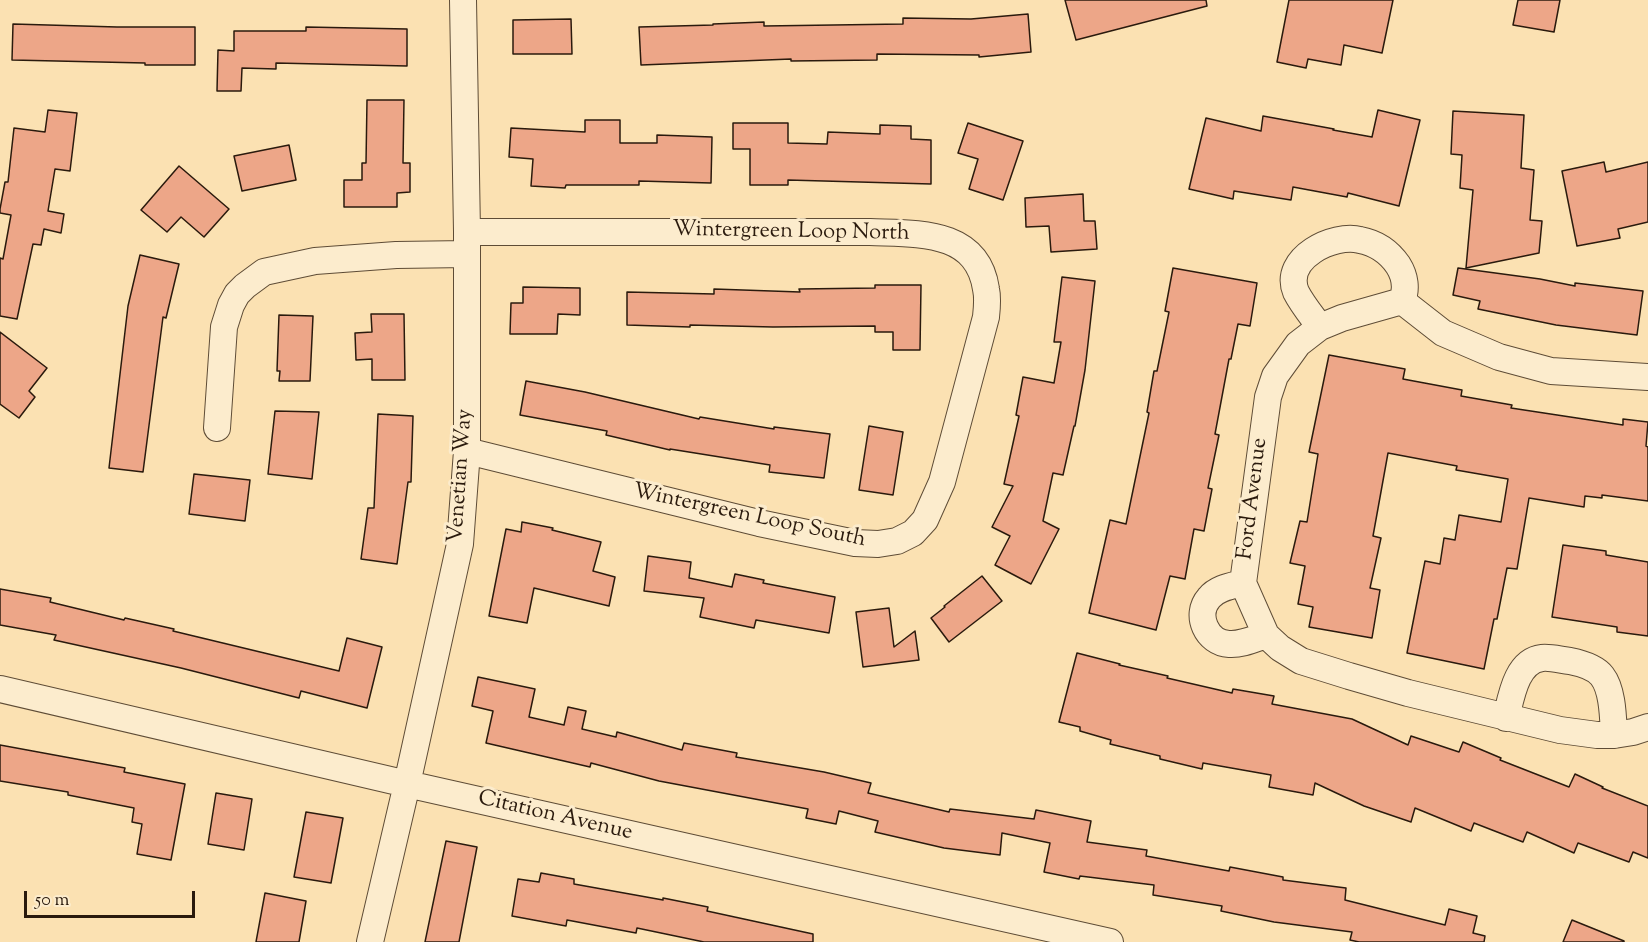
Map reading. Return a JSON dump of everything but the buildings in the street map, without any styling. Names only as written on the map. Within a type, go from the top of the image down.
[{"type":"street","name":"Venetian Way","points":[[370,942],[460,544],[467,452],[467,243],[463,0]]},
{"type":"street","name":"Wintergreen Loop North","points":[[217,428],[224,327],[231,304],[245,286],[264,272],[315,261],[396,255],[467,243],[870,232],[929,235],[951,241],[976,262],[987,293],[986,317],[968,388]]},
{"type":"street","points":[[1320,327],[1296,291],[1294,278],[1297,266],[1305,255],[1317,248],[1335,242],[1360,239],[1376,245],[1390,255],[1400,268],[1405,282],[1405,294],[1402,301],[1443,333],[1499,357],[1551,371],[1648,377]]},
{"type":"street","name":"Ford Avenue","points":[[1402,301],[1342,318],[1320,327],[1298,344],[1275,376],[1268,397],[1243,583],[1266,635],[1280,648],[1322,669],[1506,718],[1560,730],[1597,735],[1614,735],[1648,727]]},
{"type":"street","name":"Wintergreen Loop South","points":[[467,452],[759,523],[855,543],[878,544],[897,541],[913,533],[925,520],[942,482],[968,388]]},
{"type":"street","points":[[1243,583],[1227,587],[1210,597],[1202,613],[1207,633],[1223,644],[1239,644],[1266,635]]},
{"type":"street","points":[[1506,718],[1518,676],[1522,670],[1535,660],[1542,658],[1566,660],[1585,665],[1602,675],[1608,687],[1614,735]]},
{"type":"street","name":"Citation Avenue","points":[[0,689],[407,784],[1110,942]]}]
